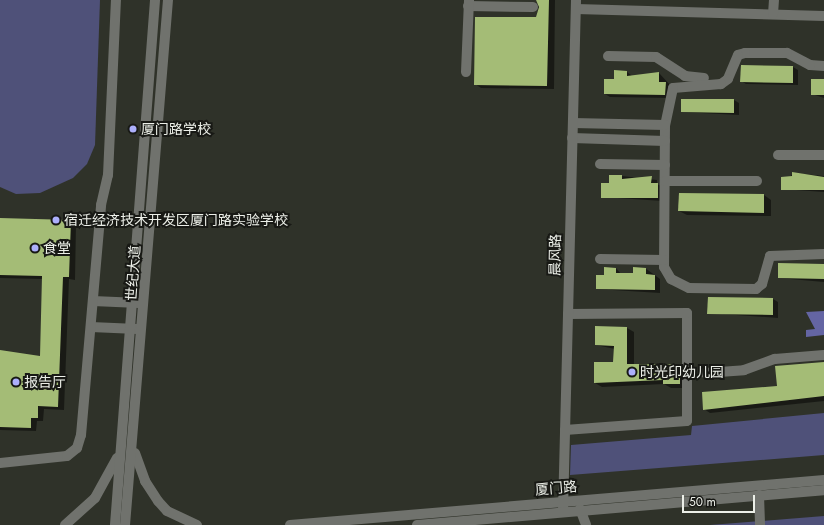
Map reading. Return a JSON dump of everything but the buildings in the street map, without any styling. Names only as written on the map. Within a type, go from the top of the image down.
[{"type":"street","points":[[0,463],[58,458],[77,448],[84,421],[100,205],[108,175],[116,0]]},
{"type":"street","name":"世纪大道","points":[[115,525],[155,0]]},
{"type":"street","name":"世纪大道","points":[[125,525],[133,446],[168,0]]},
{"type":"street","points":[[773,14],[774,0]]},
{"type":"street","points":[[466,72],[468,3],[511,3],[532,7]]},
{"type":"street","points":[[576,4],[824,16]]},
{"type":"street","name":"晨风路","points":[[563,506],[576,4]]},
{"type":"street","points":[[824,66],[810,65],[787,53],[744,53],[738,55],[728,79],[714,86],[672,88],[665,125],[664,260],[667,275],[689,288],[756,289],[762,284],[770,256],[824,254]]},
{"type":"street","points":[[608,56],[656,57],[685,76],[728,79]]},
{"type":"street","points":[[573,123],[665,125]]},
{"type":"street","points":[[572,138],[665,140]]},
{"type":"street","points":[[778,155],[824,155]]},
{"type":"street","points":[[600,164],[665,165]]},
{"type":"street","points":[[665,181],[757,181]]},
{"type":"street","points":[[600,259],[664,260]]},
{"type":"street","points":[[93,301],[144,303]]},
{"type":"street","points":[[564,430],[687,421],[687,313],[568,314]]},
{"type":"street","points":[[91,328],[142,329]]},
{"type":"street","points":[[705,373],[744,370],[775,359],[824,355]]},
{"type":"street","points":[[133,446],[145,481],[158,501],[167,511],[197,525]]},
{"type":"street","points":[[65,525],[95,498],[111,475],[122,447]]},
{"type":"street","name":"厦门路","points":[[290,525],[563,506],[824,480]]},
{"type":"street","name":"厦门路","points":[[417,525],[563,506],[580,509],[824,490]]},
{"type":"street","points":[[759,495],[760,525]]},
{"type":"street","points":[[580,509],[586,525]]},
{"type":"shaded area","points":[[0,0],[100,0],[95,145],[87,164],[73,178],[40,193],[16,194],[0,187]]},
{"type":"shaded area","points":[[824,311],[824,335],[806,337],[806,330],[815,329],[806,312]]},
{"type":"shaded area","points":[[824,413],[824,455],[570,475],[571,445],[691,435],[692,426]]},
{"type":"shaded area","points":[[824,516],[824,525],[710,525]]},
{"type":"place","name":"厦门路学校","points":[[133,129]]},
{"type":"place","name":"宿迁经济技术开发区厦门路实验学校","points":[[56,220]]},
{"type":"place","name":"食堂","points":[[35,248]]},
{"type":"place","name":"时光印幼儿园","points":[[632,372]]},
{"type":"place","name":"报告厅","points":[[16,382]]}]
